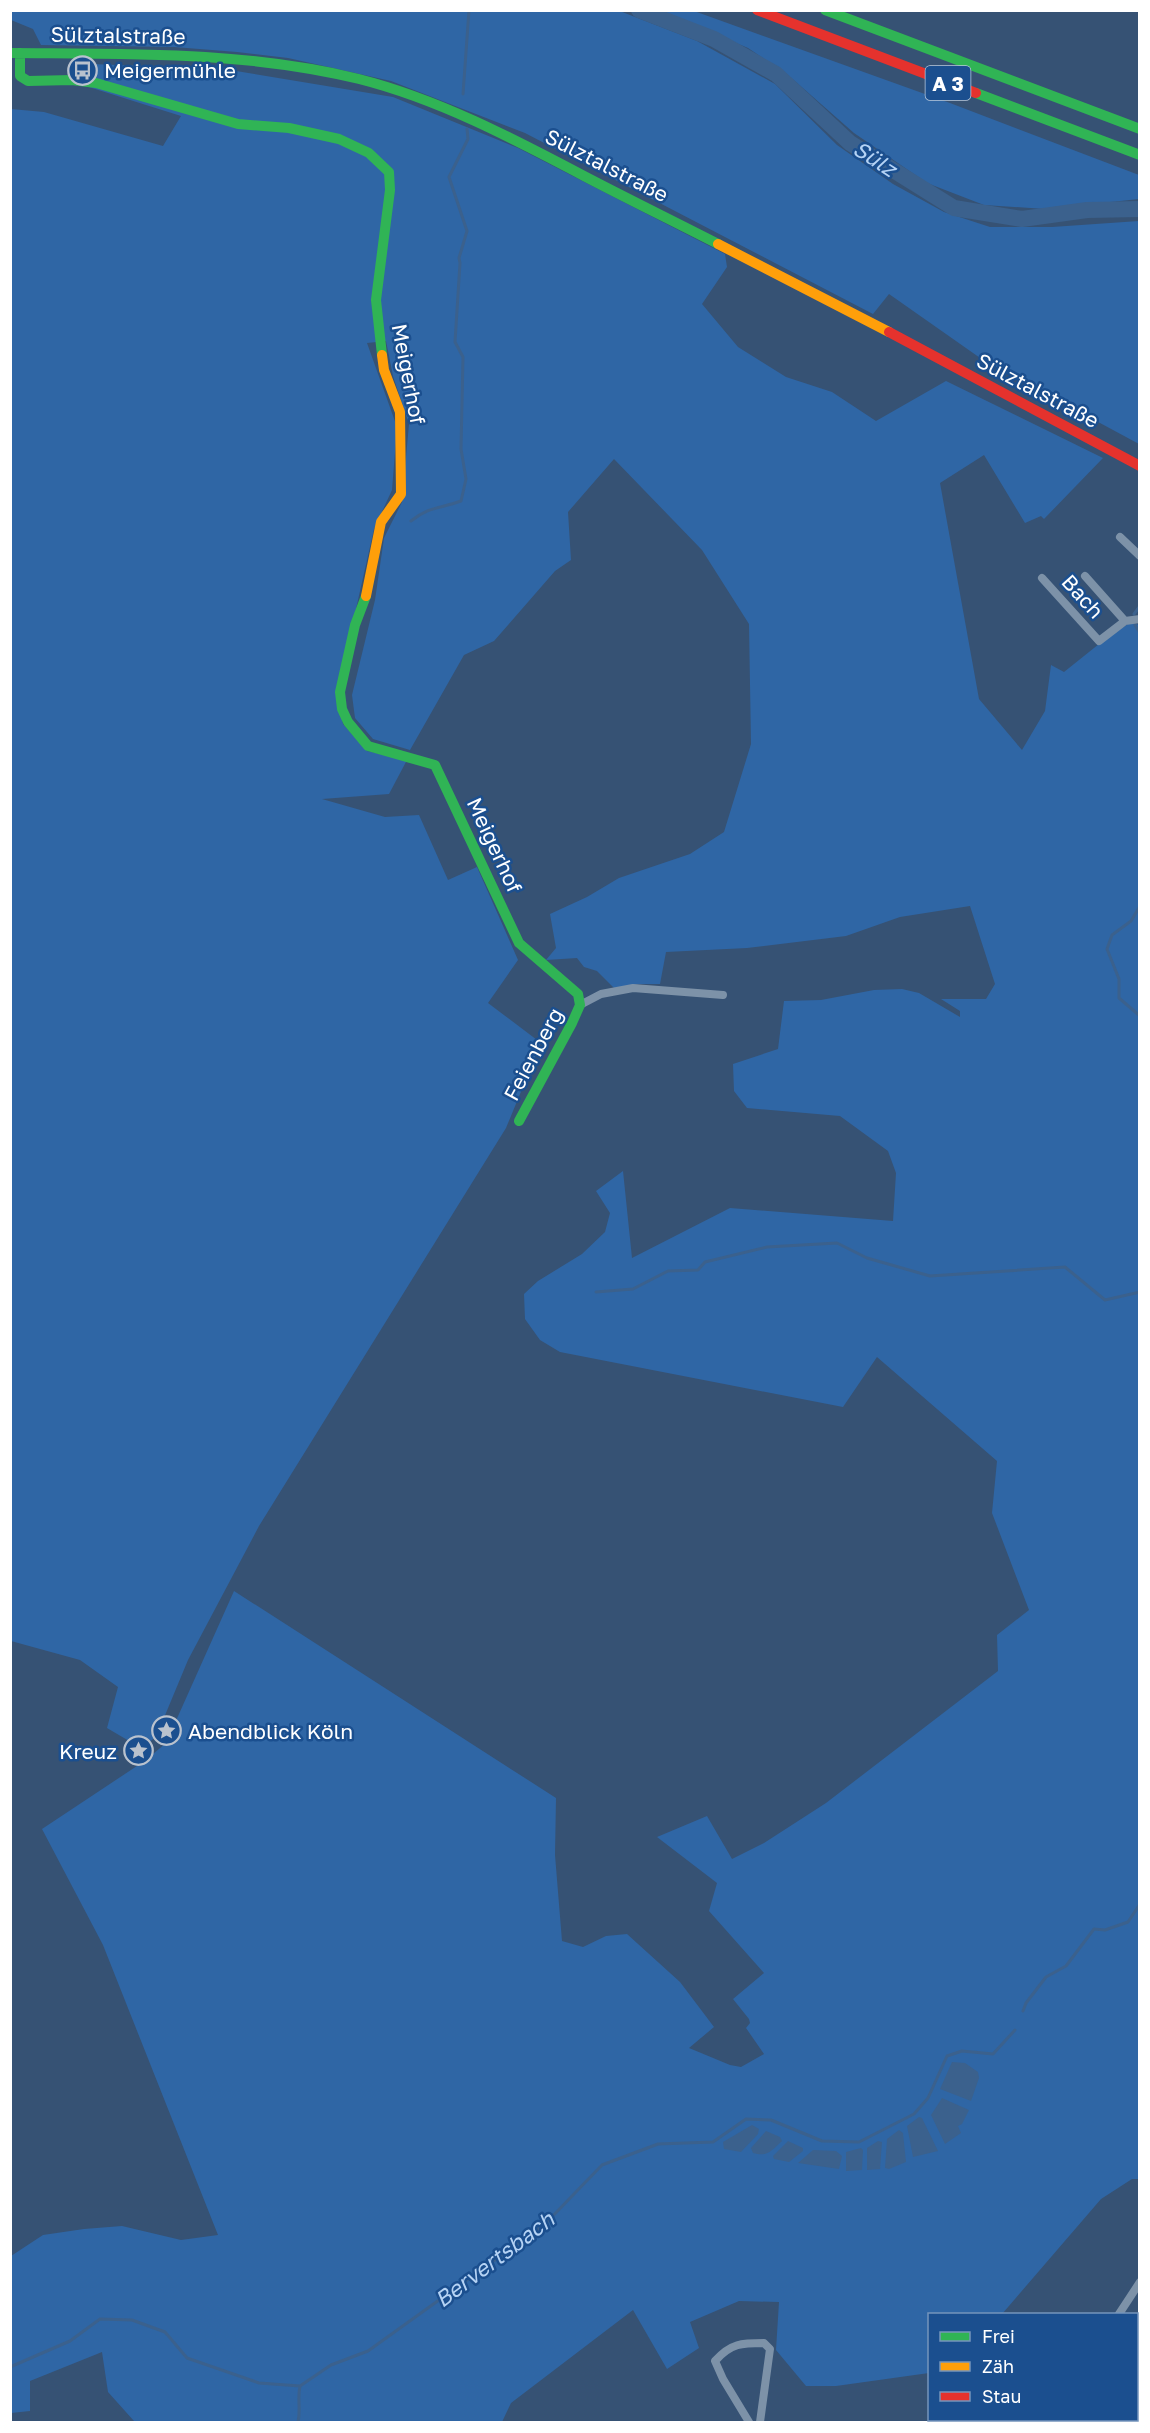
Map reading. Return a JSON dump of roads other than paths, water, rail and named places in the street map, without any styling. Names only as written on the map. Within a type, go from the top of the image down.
[{"type":"main road","name":"A 3","points":[[757,10],[1140,155]]},
{"type":"main road","name":"A 3","points":[[825,10],[1140,129]]},
{"type":"main road","name":"Sülztalstraße","points":[[15,53],[132,53],[242,60],[332,73],[393,90],[487,125],[840,307],[1140,466]]},
{"type":"main road","name":"Meigerhof","points":[[15,53],[20,76],[28,81],[72,80],[96,83],[238,124],[289,128],[339,138],[369,153],[389,172],[390,190],[376,300],[384,370],[400,412],[401,494],[381,522],[377,535],[366,599],[355,625],[345,665],[340,692],[342,710],[348,722],[368,746],[435,765],[519,942]]},
{"type":"main road","name":"Feienberg","points":[[519,942],[578,994],[580,1005],[519,1121]]},
{"type":"street","points":[[1120,537],[1140,556]]},
{"type":"street","name":"Bach","points":[[1085,576],[1125,621]]},
{"type":"street","name":"Bach","points":[[1042,578],[1099,641],[1125,621],[1140,619]]},
{"type":"street","name":"Feienberg","points":[[580,1005],[601,994],[633,988],[723,995]]},
{"type":"street","points":[[1120,2313],[1140,2282]]},
{"type":"street","points":[[749,2422],[715,2361],[720,2355],[740,2343],[764,2343],[770,2349],[760,2422]]},
{"type":"waterway","points":[[463,94],[469,10]]},
{"type":"waterway","name":"Sülz","points":[[639,10],[714,39],[776,74],[850,143],[954,208],[1022,219],[1087,210],[1140,209]]},
{"type":"waterway","points":[[411,521],[429,510],[461,501],[466,479],[461,449],[463,357],[455,342],[459,258],[467,231],[449,177],[468,139],[467,129]]},
{"type":"waterway","name":"Bervertsbach","points":[[1134,614],[1140,606]]},
{"type":"waterway","name":"Bervertsbach","points":[[1135,625],[1140,633]]},
{"type":"waterway","name":"Bervertsbach","points":[[1140,906],[1131,921],[1112,935],[1107,949],[1119,979],[1119,998],[1140,1016]]},
{"type":"waterway","name":"Bervertsbach","points":[[1140,1037],[1140,1080]]},
{"type":"waterway","points":[[596,1292],[633,1289],[668,1271],[698,1270],[705,1262],[767,1247],[837,1243],[867,1258],[930,1276],[1065,1267],[1105,1300],[1140,1292]]},
{"type":"waterway","name":"Bervertsbach","points":[[1023,2011],[1026,2003],[1046,1977],[1066,1966],[1094,1929],[1105,1930],[1128,1922],[1140,1904]]},
{"type":"waterway","name":"Bervertsbach","points":[[10,2367],[70,2341],[100,2319],[132,2320],[165,2332],[187,2358],[259,2383],[300,2386],[331,2365],[368,2351],[545,2224],[602,2165],[658,2144],[713,2142],[746,2119],[771,2120],[822,2141],[859,2142],[914,2114],[928,2098],[947,2056],[962,2051],[993,2054],[1015,2030]]},
{"type":"waterway","points":[[298,2422],[300,2386]]},
{"type":"place","name":"Meigermühle","points":[[83,70]]},
{"type":"place","name":"Abendblick Köln","points":[[167,1731]]},
{"type":"place","name":"Kreuz","points":[[138,1751]]}]
